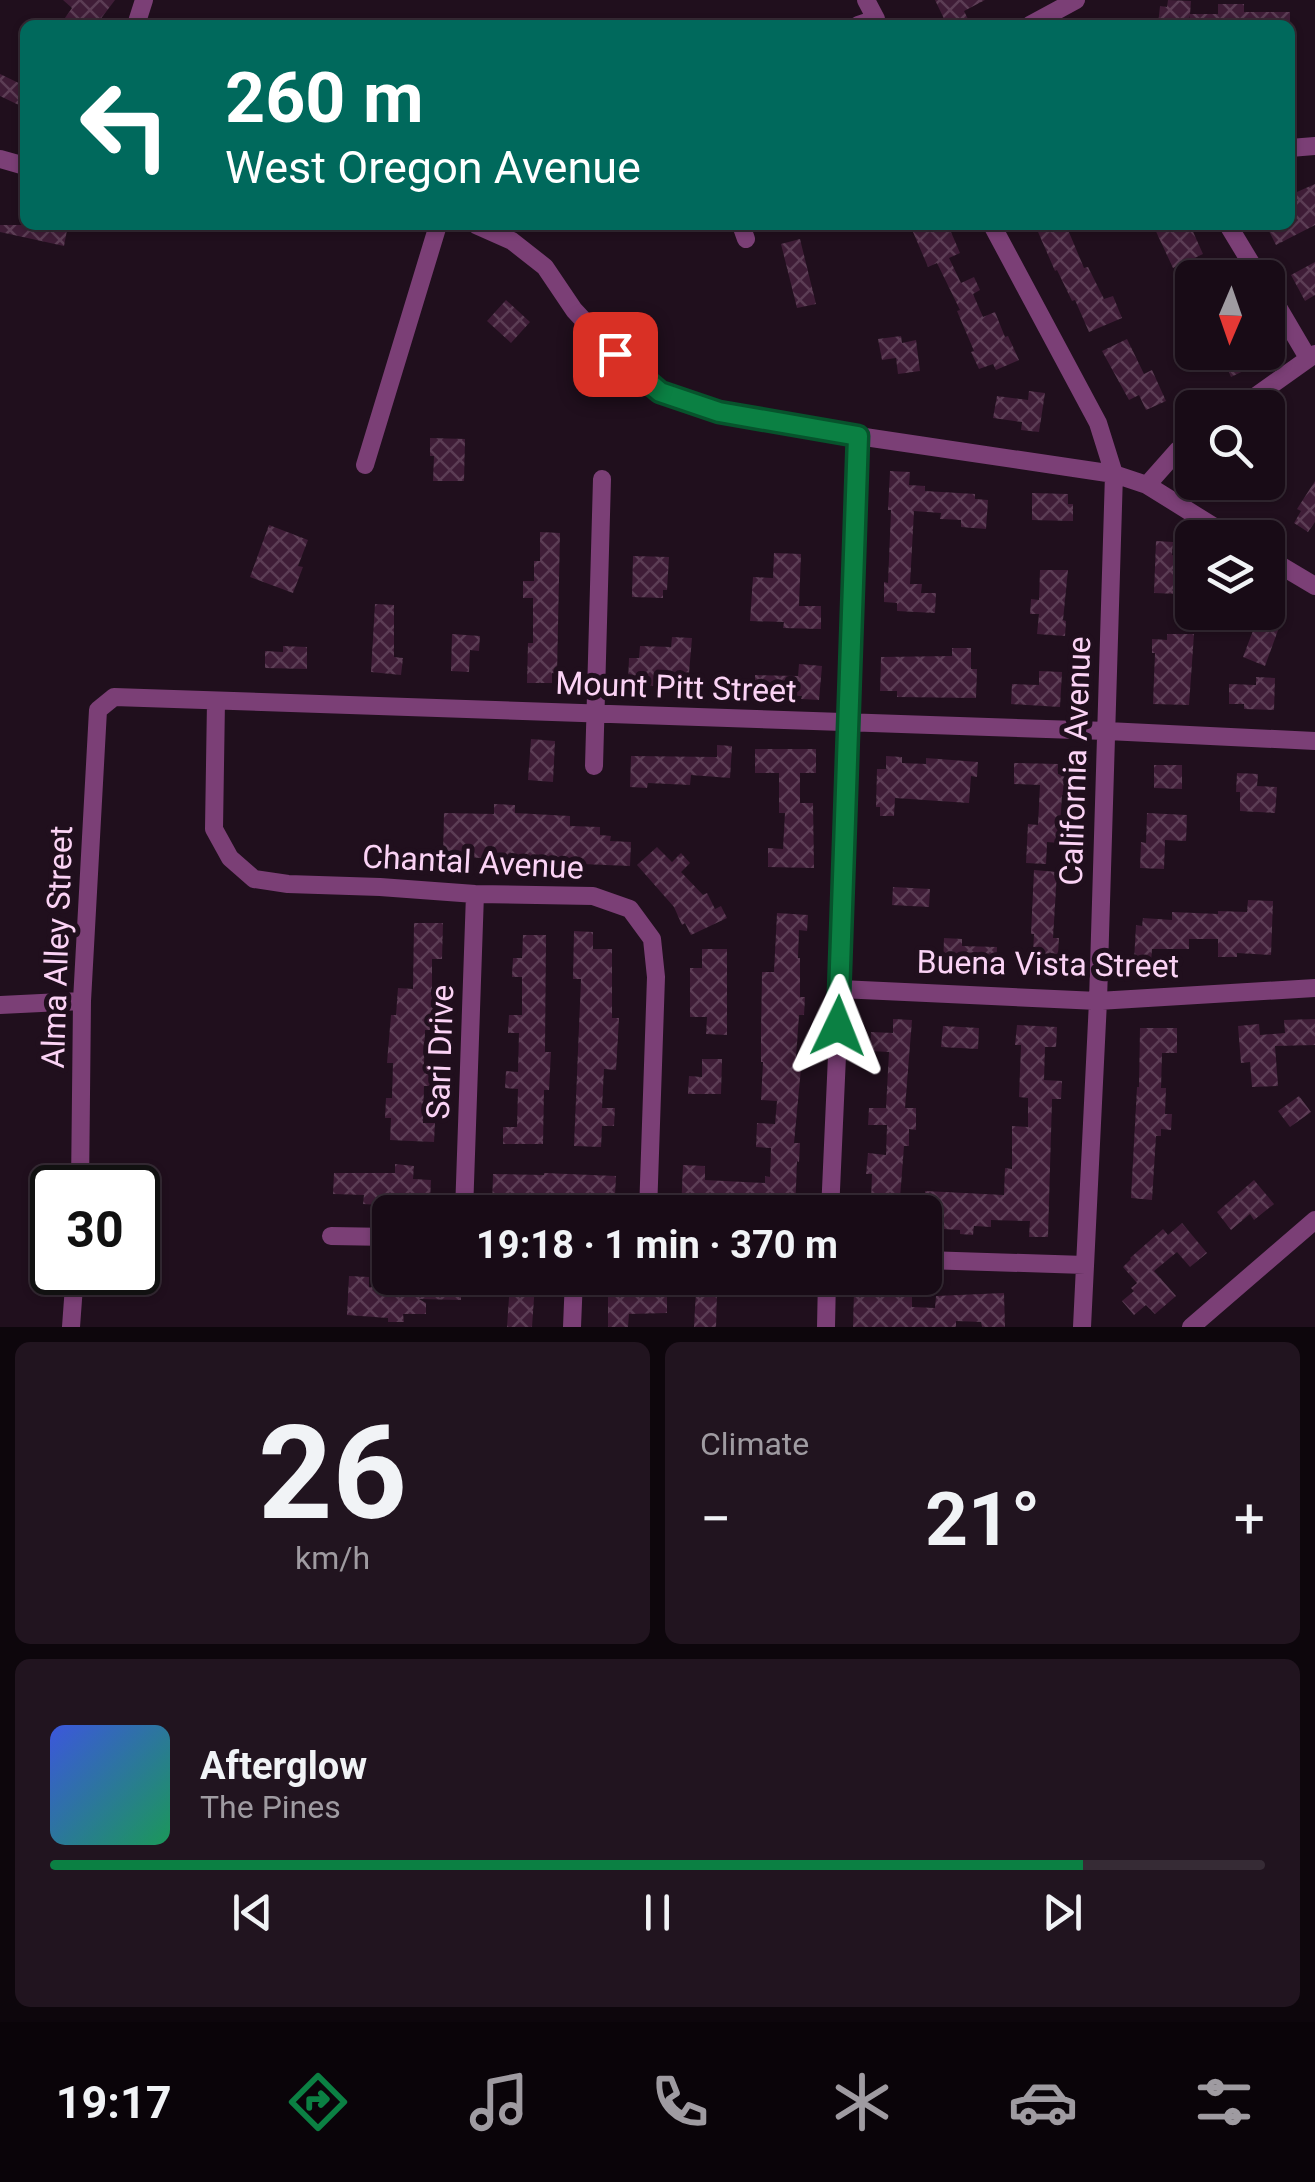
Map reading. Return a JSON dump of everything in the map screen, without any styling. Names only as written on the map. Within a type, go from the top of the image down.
[{"type":"street","points":[[1039,20],[1076,0]]},
{"type":"street","points":[[365,465],[436,230]]},
{"type":"street","points":[[487,230],[512,241],[545,267],[574,310],[615,354],[660,392],[719,412],[1114,474],[1147,485],[1203,520]]},
{"type":"street","name":"California Avenue","points":[[995,230],[1098,423],[1114,474],[1098,1001],[1082,1327]]},
{"type":"street","points":[[1231,230],[1249,260]]},
{"type":"street","points":[[1264,390],[1312,356],[1285,316]]},
{"type":"street","points":[[831,1195],[858,436]]},
{"type":"street","points":[[1147,485],[1175,453]]},
{"type":"street","points":[[594,766],[602,480]]},
{"type":"street","points":[[1285,568],[1315,586]]},
{"type":"street","name":"Mount Pitt Street","points":[[98,710],[114,697],[1315,741]]},
{"type":"street","name":"Chantal Avenue","points":[[216,701],[214,828],[230,858],[254,878],[288,884],[475,894],[592,896],[630,910],[652,939],[656,976],[649,1195]]},
{"type":"street","name":"Alma Alley Street","points":[[80,1165],[82,1002],[98,710]]},
{"type":"street","name":"Sari Drive","points":[[465,1195],[475,894]]},
{"type":"street","name":"Buena Vista Street","points":[[840,989],[1098,1001],[1315,988]]},
{"type":"street","points":[[0,1005],[82,1002]]},
{"type":"street","points":[[1192,1327],[1315,1220]]},
{"type":"street","points":[[331,1236],[372,1236]]},
{"type":"street","points":[[942,1261],[1085,1265]]},
{"type":"street","points":[[72,1327],[74,1295]]},
{"type":"street","points":[[572,1327],[573,1295]]},
{"type":"street","points":[[826,1327],[827,1295]]},
{"type":"building","points":[[63,0],[115,0],[100,20],[64,20],[72,8]]},
{"type":"building","points":[[935,0],[985,0],[964,11],[968,20],[945,20]]},
{"type":"building","points":[[1168,0],[1191,1],[1190,14],[1218,14],[1218,4],[1244,4],[1244,12],[1290,12],[1290,20],[1190,20],[1190,15],[1189,20],[1159,20],[1160,6],[1167,7]]},
{"type":"building","points":[[0,74],[20,84],[20,106],[0,96]]},
{"type":"building","points":[[1315,184],[1315,225],[1276,245],[1268,230],[1295,230],[1295,193]]},
{"type":"building","points":[[0,225],[20,225],[20,230],[67,230],[64,246],[0,232]]},
{"type":"building","points":[[912,230],[950,230],[960,253],[949,258],[961,283],[974,277],[980,290],[973,294],[983,317],[995,312],[1019,360],[996,370],[993,364],[979,369],[957,311],[960,310],[937,263],[928,267]]},
{"type":"building","points":[[1037,230],[1068,230],[1084,268],[1088,267],[1104,299],[1113,296],[1122,318],[1089,332],[1075,300],[1072,301]]},
{"type":"building","points":[[1155,230],[1192,230],[1203,254],[1190,260],[1175,260],[1175,267]]},
{"type":"building","points":[[800,239],[816,304],[797,308],[781,244]]},
{"type":"building","points":[[1315,262],[1315,295],[1305,301],[1291,275]]},
{"type":"building","points":[[506,300],[530,322],[511,343],[487,321]]},
{"type":"building","points":[[901,336],[902,343],[916,340],[920,371],[898,374],[896,358],[882,360],[878,339]]},
{"type":"building","points":[[1127,339],[1144,374],[1152,370],[1166,401],[1146,410],[1139,395],[1129,400],[1102,351]]},
{"type":"building","points":[[1029,391],[1045,393],[1039,432],[1021,430],[1022,422],[993,418],[997,396],[1028,400]]},
{"type":"building","points":[[430,438],[465,439],[464,481],[433,481]]},
{"type":"building","points":[[890,471],[910,472],[909,485],[925,486],[925,491],[975,494],[975,499],[988,500],[986,529],[961,527],[961,520],[940,519],[941,513],[914,511],[910,584],[922,584],[921,593],[936,593],[935,613],[897,611],[897,603],[884,602],[884,582],[888,583]]},
{"type":"building","points":[[1315,481],[1315,522],[1308,532],[1294,523],[1301,511],[1297,509]]},
{"type":"building","points":[[1032,493],[1068,494],[1068,504],[1073,504],[1073,521],[1032,520]]},
{"type":"building","points":[[269,525],[308,540],[293,593],[250,577]]},
{"type":"building","points":[[540,532],[560,533],[557,674],[552,673],[552,683],[527,683],[528,643],[533,643],[533,598],[523,598],[523,581],[534,581],[534,561],[540,561]]},
{"type":"building","points":[[1156,541],[1173,542],[1175,594],[1154,593]]},
{"type":"building","points":[[774,553],[801,554],[799,606],[821,606],[821,629],[783,628],[784,622],[750,621],[753,577],[773,578]]},
{"type":"building","points":[[633,556],[669,557],[663,598],[632,597]]},
{"type":"building","points":[[1040,570],[1068,570],[1065,636],[1037,634],[1039,614],[1030,614],[1031,599],[1039,600]]},
{"type":"building","points":[[375,604],[394,605],[394,657],[403,658],[401,675],[371,672]]},
{"type":"building","points":[[1253,630],[1278,630],[1265,666],[1243,657]]},
{"type":"building","points":[[452,634],[480,636],[479,651],[470,650],[469,672],[451,671]]},
{"type":"building","points":[[1167,634],[1194,634],[1189,705],[1153,704],[1152,639],[1167,640]]},
{"type":"building","points":[[672,637],[692,638],[689,673],[682,672],[681,688],[628,684],[629,658],[639,658],[640,646],[671,647]]},
{"type":"building","points":[[283,646],[307,647],[307,669],[265,668],[265,651],[283,652]]},
{"type":"building","points":[[952,648],[971,648],[971,669],[977,669],[976,698],[897,697],[897,691],[880,691],[881,657],[952,656]]},
{"type":"building","points":[[799,664],[822,666],[819,700],[755,695],[755,675],[798,676]]},
{"type":"building","points":[[1039,671],[1062,672],[1060,707],[1011,704],[1012,684],[1039,685]]},
{"type":"building","points":[[1256,677],[1275,678],[1274,710],[1229,704],[1229,684],[1256,685]]},
{"type":"building","points":[[531,739],[555,741],[553,782],[528,780]]},
{"type":"building","points":[[717,745],[732,746],[730,778],[691,775],[690,785],[648,783],[647,788],[630,787],[631,756],[717,757]]},
{"type":"building","points":[[755,749],[816,749],[816,773],[800,773],[800,803],[813,803],[814,868],[768,867],[768,848],[783,849],[785,813],[779,813],[779,773],[755,773]]},
{"type":"building","points":[[886,756],[902,757],[902,763],[926,764],[926,758],[978,762],[977,777],[971,776],[969,803],[895,798],[894,816],[880,816],[880,807],[876,807],[877,769],[886,769]]},
{"type":"building","points":[[1014,763],[1058,764],[1058,774],[1069,774],[1068,795],[1062,795],[1059,843],[1047,842],[1046,864],[1026,863],[1028,824],[1038,825],[1040,785],[1014,784]]},
{"type":"building","points":[[1154,765],[1182,765],[1182,789],[1154,788]]},
{"type":"building","points":[[1237,773],[1258,774],[1257,786],[1277,787],[1275,813],[1240,811]]},
{"type":"building","points":[[494,804],[515,805],[515,813],[570,816],[570,826],[600,827],[600,835],[611,836],[610,841],[631,842],[630,866],[582,864],[582,859],[554,857],[554,862],[443,856],[444,813],[494,814]]},
{"type":"building","points":[[1147,813],[1187,815],[1186,841],[1165,840],[1164,869],[1140,868]]},
{"type":"building","points":[[657,847],[672,862],[681,853],[690,863],[681,872],[703,895],[707,893],[715,909],[721,906],[727,918],[691,935],[674,907],[637,865]]},
{"type":"building","points":[[1034,870],[1057,872],[1053,938],[1059,938],[1057,971],[1032,970]]},
{"type":"building","points":[[893,887],[930,889],[929,907],[892,905]]},
{"type":"building","points":[[1248,900],[1273,901],[1271,955],[1237,953],[1237,957],[1218,957],[1218,939],[1189,939],[1189,949],[1152,949],[1151,962],[1134,961],[1136,925],[1142,926],[1143,918],[1172,920],[1172,912],[1247,912]]},
{"type":"building","points":[[777,913],[808,915],[807,931],[799,930],[800,997],[805,997],[804,1015],[799,1015],[796,1058],[802,1058],[794,1143],[800,1143],[796,1195],[682,1195],[683,1165],[705,1166],[705,1180],[765,1183],[765,1176],[770,1177],[771,1148],[756,1147],[757,1123],[775,1124],[777,1101],[761,1100],[762,972],[774,972]]},
{"type":"building","points":[[414,923],[443,923],[442,959],[432,959],[432,990],[441,990],[439,1010],[433,1010],[432,1030],[425,1030],[424,1065],[437,1066],[437,1086],[424,1086],[423,1123],[435,1123],[434,1142],[390,1140],[391,1118],[385,1118],[386,1098],[392,1098],[393,1063],[387,1063],[391,1015],[396,1015],[398,988],[413,989]]},
{"type":"building","points":[[574,931],[593,932],[593,949],[612,949],[612,1018],[619,1018],[616,1070],[604,1069],[602,1108],[615,1108],[614,1126],[602,1126],[601,1147],[574,1146],[581,979],[573,979]]},
{"type":"building","points":[[523,935],[546,935],[545,1052],[551,1052],[549,1090],[544,1090],[543,1144],[503,1144],[503,1127],[517,1127],[518,1089],[505,1088],[506,1071],[518,1072],[519,1033],[508,1033],[509,1015],[522,1015],[522,977],[512,977],[513,958],[522,958]]},
{"type":"building","points":[[944,938],[962,939],[962,946],[997,947],[996,968],[943,967]]},
{"type":"building","points":[[702,949],[727,949],[727,1035],[706,1034],[707,1017],[690,1017],[690,968],[702,968]]},
{"type":"building","points":[[893,1019],[912,1020],[905,1108],[916,1108],[916,1130],[909,1129],[909,1146],[904,1146],[900,1195],[871,1195],[872,1174],[866,1174],[868,1153],[886,1155],[887,1125],[868,1125],[869,1108],[886,1108],[889,1052],[870,1051],[871,1032],[893,1033]]},
{"type":"building","points":[[1315,1019],[1315,1045],[1275,1046],[1278,1086],[1252,1087],[1250,1062],[1241,1063],[1238,1026],[1259,1024],[1260,1035],[1285,1033],[1284,1020]]},
{"type":"building","points":[[1017,1025],[1057,1027],[1056,1047],[1045,1047],[1044,1080],[1062,1081],[1061,1099],[1052,1099],[1048,1237],[1029,1237],[1030,1221],[991,1220],[991,1227],[974,1226],[973,1235],[960,1234],[960,1230],[942,1229],[942,1195],[925,1195],[925,1191],[1004,1195],[1005,1168],[1012,1169],[1012,1126],[1028,1127],[1028,1098],[1019,1097],[1021,1045],[1015,1045]]},
{"type":"building","points":[[943,1026],[979,1028],[978,1049],[941,1047]]},
{"type":"building","points":[[1140,1028],[1177,1028],[1177,1053],[1162,1053],[1161,1088],[1166,1088],[1165,1114],[1172,1114],[1171,1130],[1161,1129],[1161,1136],[1156,1136],[1152,1200],[1131,1198]]},
{"type":"building","points":[[702,1059],[722,1059],[721,1094],[688,1094],[689,1076],[702,1077]]},
{"type":"building","points":[[1299,1096],[1311,1112],[1290,1127],[1278,1111]]},
{"type":"building","points":[[395,1164],[414,1166],[413,1179],[431,1180],[430,1195],[372,1195],[372,1205],[363,1204],[364,1195],[333,1194],[334,1173],[395,1173]]},
{"type":"building","points":[[493,1174],[616,1176],[615,1195],[492,1195]]},
{"type":"building","points":[[1254,1180],[1274,1204],[1254,1220],[1250,1214],[1231,1230],[1217,1212]]},
{"type":"building","points":[[1182,1223],[1207,1253],[1190,1267],[1177,1252],[1154,1271],[1176,1296],[1155,1314],[1146,1305],[1134,1315],[1122,1301],[1137,1283],[1123,1267],[1163,1229],[1168,1235]]},
{"type":"building","points":[[349,1276],[369,1277],[372,1295],[461,1295],[461,1300],[419,1299],[426,1303],[426,1314],[403,1314],[404,1322],[347,1315]]},
{"type":"building","points":[[1004,1293],[1005,1327],[956,1321],[956,1327],[853,1327],[854,1295],[912,1295],[912,1307],[935,1308],[936,1296]]},
{"type":"building","points":[[509,1295],[534,1295],[532,1327],[507,1327]]},
{"type":"building","points":[[608,1295],[667,1295],[667,1313],[629,1314],[628,1327],[608,1327]]},
{"type":"building","points":[[696,1295],[717,1295],[716,1327],[694,1327]]},
{"type":"route","points":[[615,354],[660,392],[719,412],[858,436],[838,1026]]}]
